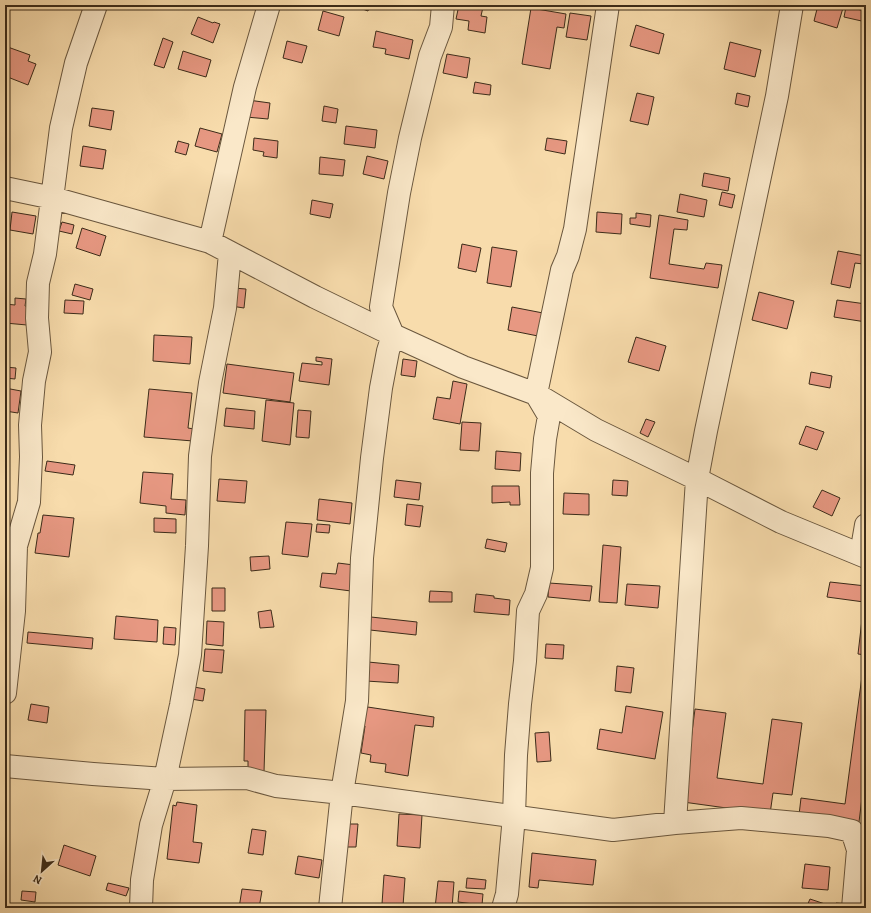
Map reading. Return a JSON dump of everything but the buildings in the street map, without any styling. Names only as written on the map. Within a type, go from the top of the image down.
[{"type":"street","points":[[5,693],[14,611],[16,546],[29,502],[31,457],[30,425],[34,381],[40,352],[37,318],[38,283],[45,254],[61,128],[76,63],[96,5]]},
{"type":"street","points":[[210,242],[245,87],[269,5]]},
{"type":"street","points":[[330,908],[342,792],[357,701],[362,558],[372,458],[381,388],[392,334],[381,307],[410,138],[430,56],[441,27],[443,5]]},
{"type":"street","points":[[503,908],[507,894],[514,816],[520,704],[525,661],[528,612],[536,594],[542,568],[542,473],[549,416],[536,394],[562,270],[568,256],[575,229],[608,5]]},
{"type":"street","points":[[675,823],[697,479],[777,96],[792,5]]},
{"type":"street","points":[[5,188],[53,198],[210,242],[315,298],[392,334],[463,367],[536,394],[596,430],[781,522],[864,555],[866,525]]},
{"type":"street","points":[[141,908],[142,880],[150,825],[165,779],[181,706],[190,655],[197,546],[200,456],[210,383],[225,308],[230,253]]},
{"type":"street","points":[[5,766],[165,779],[208,780],[247,778],[276,786],[342,792],[613,830],[741,818],[829,826],[852,831],[862,850],[853,908]]}]
